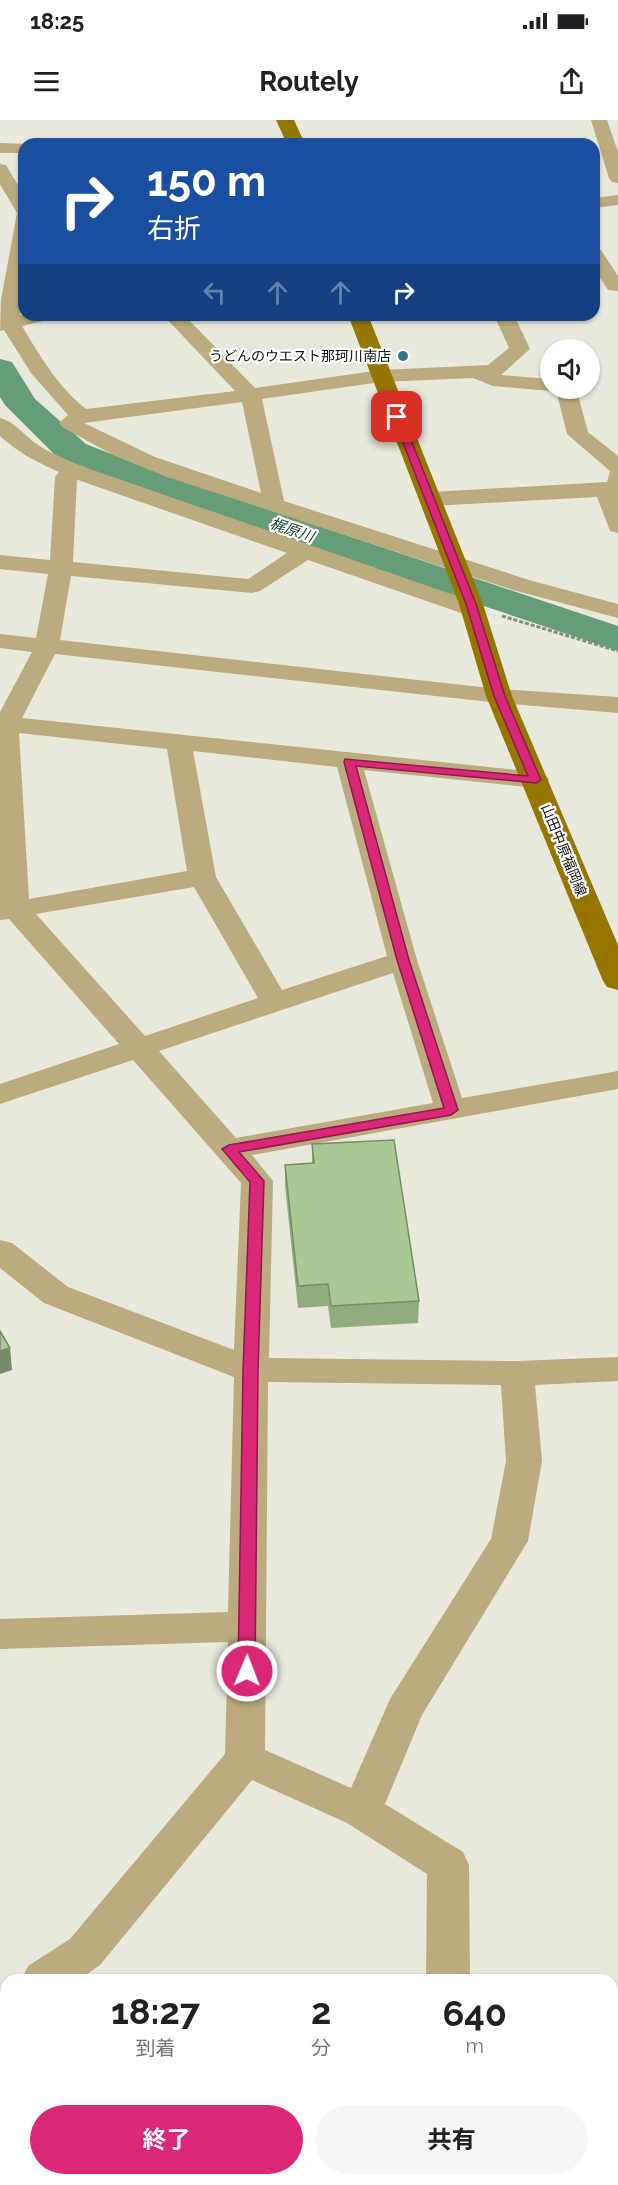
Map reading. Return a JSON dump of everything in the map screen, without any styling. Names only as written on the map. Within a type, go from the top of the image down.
[{"type":"main road","points":[[285,120],[293,138]]},
{"type":"main road","name":"山田中原福岡線","points":[[360,321],[471,606],[499,696],[618,981]]},
{"type":"street","points":[[599,120],[601,150],[618,178]]},
{"type":"street","points":[[0,148],[18,148]]},
{"type":"street","points":[[0,170],[18,200]]},
{"type":"street","points":[[600,202],[618,200]]},
{"type":"street","points":[[18,255],[5,324],[67,404],[82,416]]},
{"type":"street","points":[[600,262],[617,286]]},
{"type":"street","points":[[600,287],[617,286]]},
{"type":"street","points":[[179,321],[251,395],[274,503]]},
{"type":"street","points":[[507,321],[520,350],[493,371],[381,376],[82,416],[69,423],[93,440],[175,472],[274,503],[457,569],[618,611]]},
{"type":"street","points":[[479,373],[493,380],[540,384]]},
{"type":"street","points":[[569,399],[578,434],[618,467]]},
{"type":"street","points":[[0,424],[9,446],[47,457],[78,471],[304,552],[471,606]]},
{"type":"street","points":[[47,457],[93,440]]},
{"type":"street","points":[[52,1974],[85,1952],[245,1759],[251,1371],[257,1181],[140,1049],[8,910],[6,723],[47,646],[61,567],[66,477],[78,471]]},
{"type":"street","points":[[431,499],[615,485],[618,526]]},
{"type":"street","points":[[0,562],[252,586],[304,552]]},
{"type":"street","points":[[0,641],[499,696],[618,705]]},
{"type":"street","points":[[6,723],[349,762],[536,780]]},
{"type":"street","points":[[179,743],[202,877],[274,1001]]},
{"type":"street","points":[[349,762],[403,960],[451,1110]]},
{"type":"street","points":[[8,910],[202,877]]},
{"type":"street","points":[[0,1095],[140,1049],[274,1001],[403,960]]},
{"type":"street","points":[[229,1149],[618,1080]]},
{"type":"street","points":[[0,1251],[56,1295],[251,1371],[517,1373],[618,1369]]},
{"type":"street","points":[[362,1811],[404,1710],[509,1541],[524,1461],[517,1373]]},
{"type":"street","points":[[0,1634],[247,1626]]},
{"type":"street","points":[[245,1759],[362,1811],[448,1865],[448,1974]]},
{"type":"path","points":[[471,606],[618,651]]},
{"type":"building","points":[[394,1140],[419,1301],[331,1306],[328,1284],[298,1286],[285,1165],[314,1163],[312,1144]]},
{"type":"building","points":[[0,1331],[10,1348],[0,1351]]},
{"type":"waterway","name":"梶原川","points":[[0,369],[22,405],[73,452],[141,479],[618,639]]},
{"type":"place","name":"うどんのウエスト那珂川南店","points":[[403,356]]},
{"type":"route","points":[[247,1671],[251,1371],[257,1181],[229,1149],[451,1110],[403,960],[349,762],[536,780],[499,696],[471,604],[397,417]]}]
